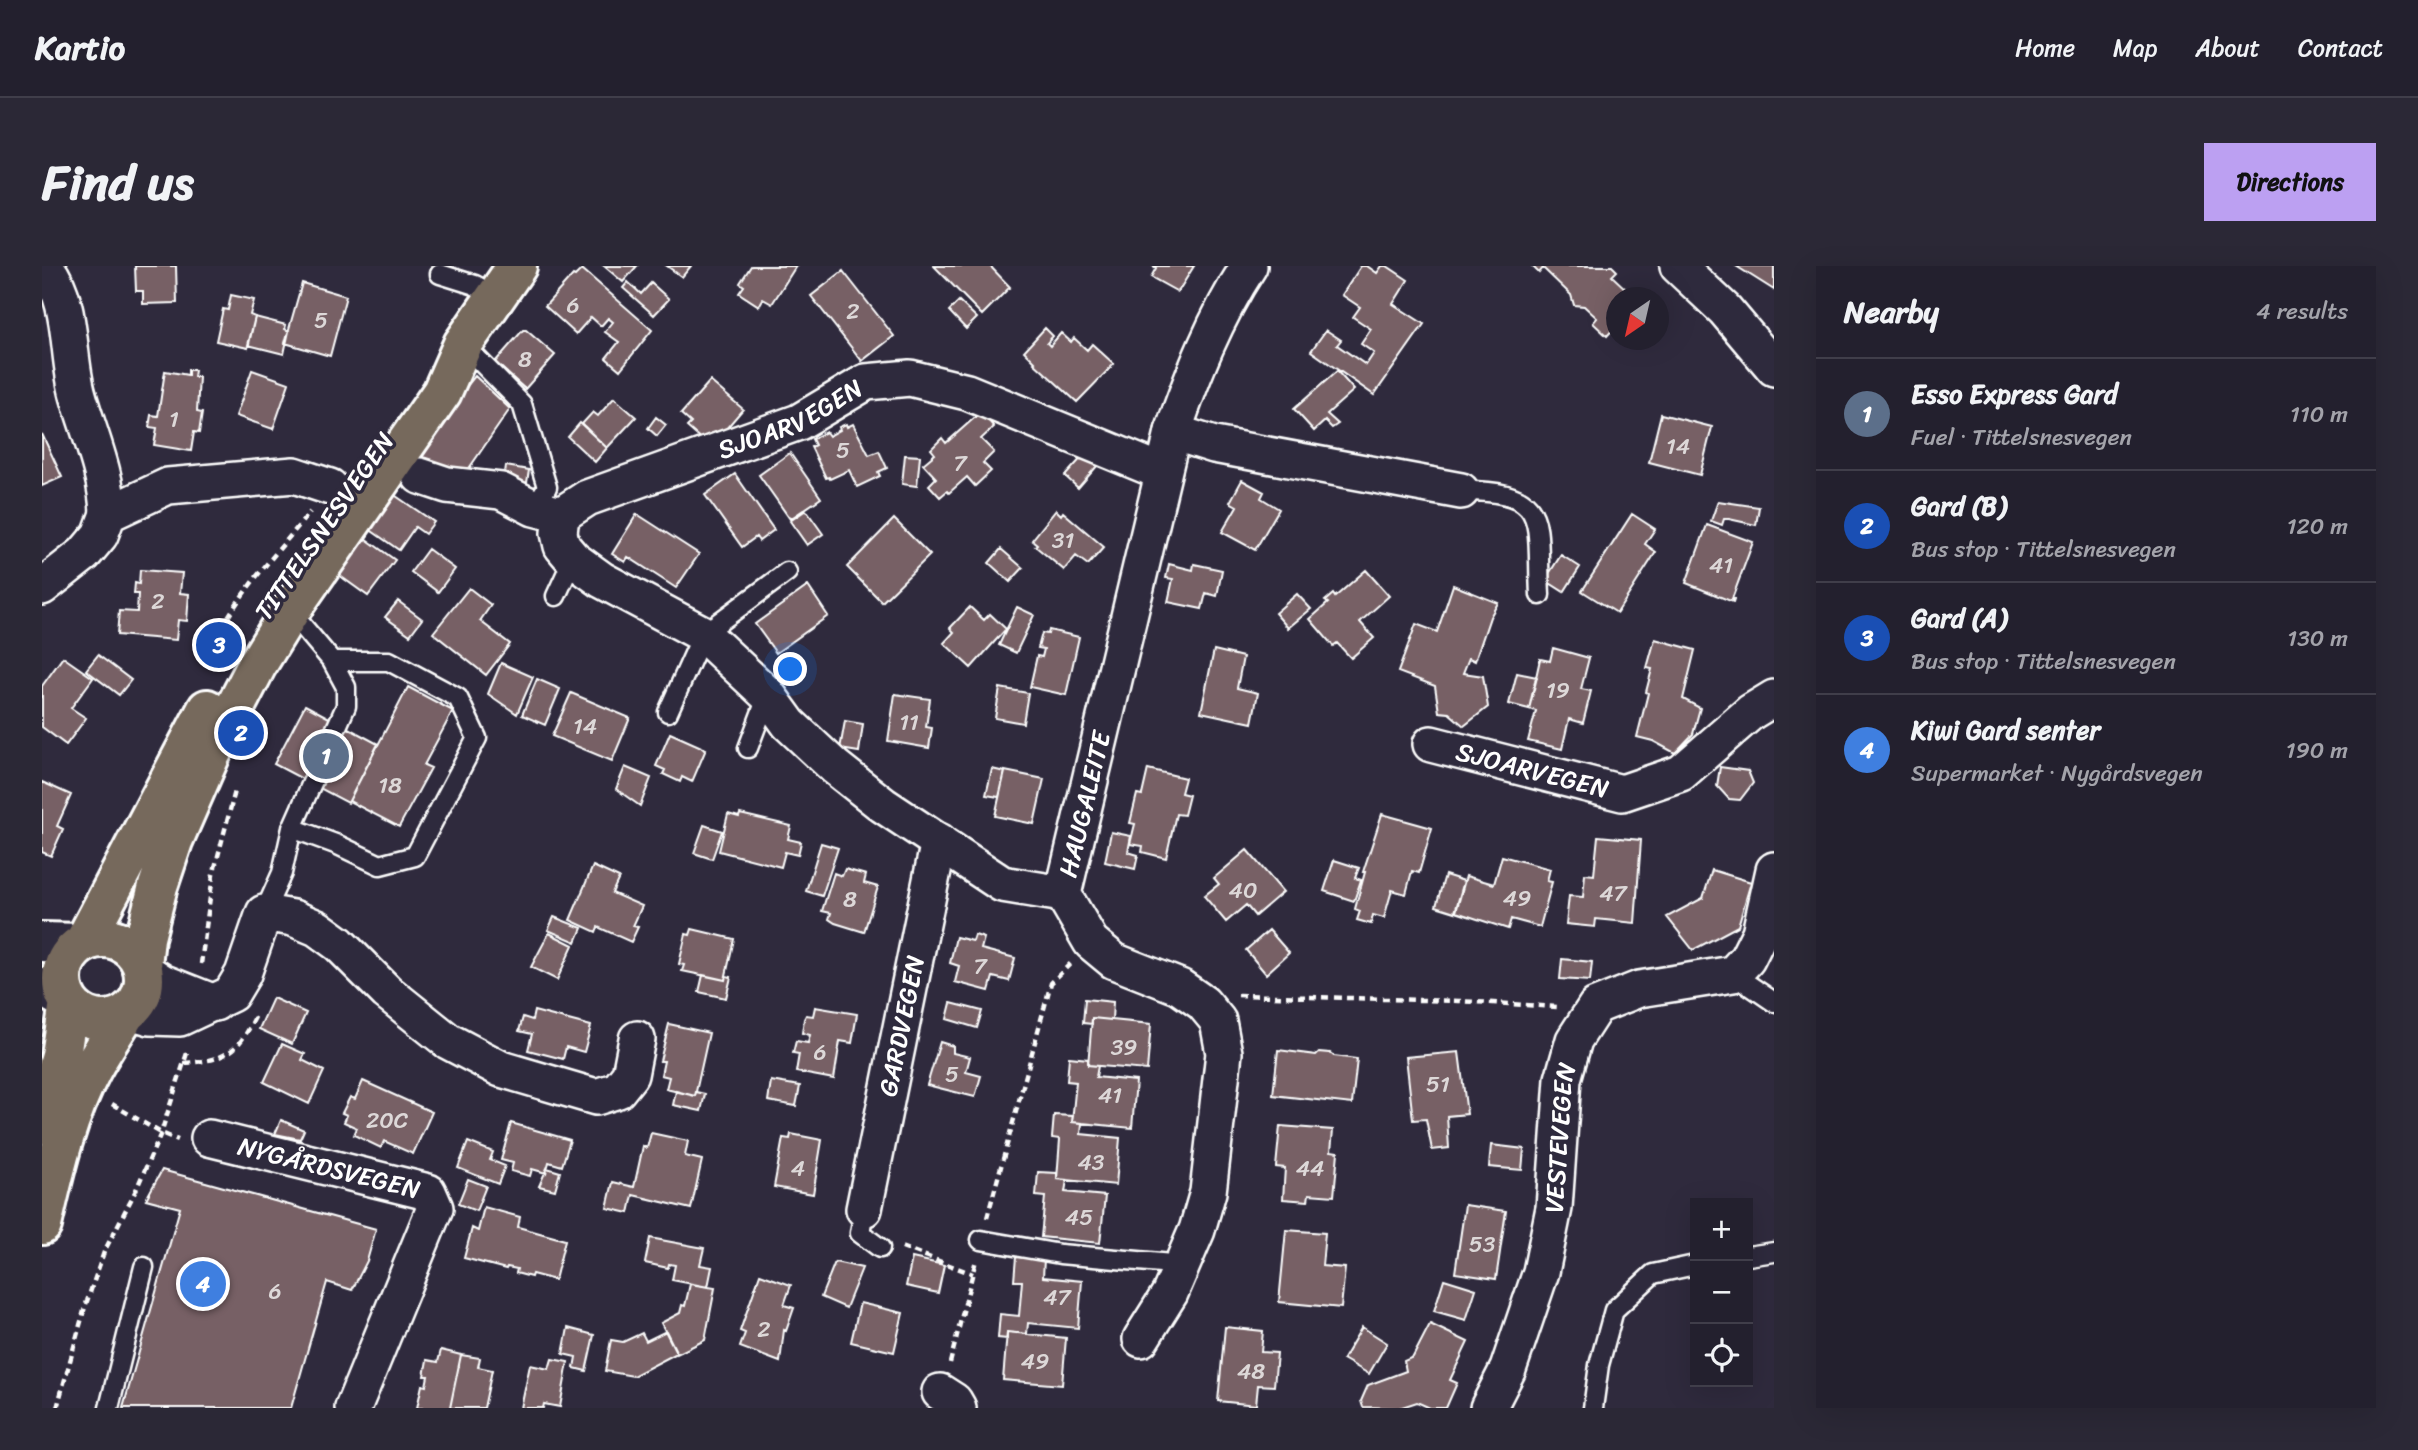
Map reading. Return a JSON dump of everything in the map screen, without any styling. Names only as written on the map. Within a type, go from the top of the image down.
[{"type":"main road","name":"TITTELSNESVEGEN","points":[[143,967],[145,938],[173,841],[211,754],[251,676],[290,611],[442,392],[463,344],[506,281]]},
{"type":"main road","name":"TITTELSNESVEGEN","points":[[83,942],[191,737],[251,631],[426,380],[463,344]]},
{"type":"main road","points":[[42,942],[83,942],[98,937],[125,943],[136,953],[143,967],[145,985],[139,1000],[128,1012],[91,1071],[56,1164],[42,1225]]},
{"type":"main road","points":[[42,1124],[61,1056],[59,997],[62,969],[69,954],[83,942]]},
{"type":"main road","points":[[59,997],[80,1014],[95,1020],[111,1020],[128,1012]]},
{"type":"street","points":[[42,587],[84,554],[100,535],[108,514],[108,490],[77,391],[63,300],[45,266]]},
{"type":"street","name":"HAUGALEITE","points":[[1141,1339],[1170,1293],[1197,1230],[1208,1192],[1224,1053],[1218,1021],[1203,1003],[1180,987],[1114,961],[1091,942],[1063,894],[1173,432],[1199,358],[1232,292],[1249,266]]},
{"type":"street","points":[[1678,266],[1725,310],[1774,368]]},
{"type":"street","name":"SJOARVEGEN","points":[[547,511],[799,422],[866,382],[910,378],[967,392],[1162,472]]},
{"type":"street","points":[[1173,432],[1214,445],[1461,491]]},
{"type":"street","points":[[108,514],[168,486],[295,475],[330,486]]},
{"type":"street","points":[[420,475],[447,485],[501,491],[547,511],[559,533],[562,546],[573,559],[602,580],[703,634],[768,695],[789,724],[835,767],[884,805],[1002,884],[1063,894]]},
{"type":"street","name":"SJOARVEGEN","points":[[1431,744],[1622,793],[1681,773],[1751,712],[1774,698]]},
{"type":"street","name":"GARDVEGEN","points":[[870,1232],[939,841]]},
{"type":"street","points":[[1596,1006],[1639,989],[1733,974],[1747,959],[1760,933],[1774,870]]},
{"type":"street","points":[[128,1012],[150,1017],[180,1018],[231,995],[243,974],[264,913],[293,918],[317,928],[339,944],[387,992],[449,1041],[501,1069],[597,1097],[618,1090],[629,1075],[637,1039]]},
{"type":"street","points":[[143,967],[162,982],[215,1003]]},
{"type":"street","name":"VESTEVEGEN","points":[[1488,1408],[1508,1369],[1541,1272],[1554,1208],[1563,1079],[1574,1040],[1596,1006]]},
{"type":"street","name":"NYGÅRDSVEGEN","points":[[209,1138],[428,1192],[435,1208],[353,1408]]},
{"type":"lane","points":[[440,274],[475,285],[506,281]]},
{"type":"lane","points":[[463,344],[522,404],[547,487],[547,511]]},
{"type":"lane","points":[[1461,491],[1489,491],[1510,495],[1529,505],[1536,517],[1540,595]]},
{"type":"lane","points":[[556,596],[573,559]]},
{"type":"lane","points":[[668,712],[703,634],[787,572]]},
{"type":"lane","points":[[264,913],[282,873],[292,828],[346,706],[346,687],[332,661],[290,611]]},
{"type":"lane","points":[[292,828],[338,845],[380,865],[415,856],[477,738],[458,698],[389,661],[332,661]]},
{"type":"lane","points":[[748,748],[768,695]]},
{"type":"lane","points":[[1733,974],[1774,1002]]},
{"type":"lane","points":[[981,1240],[1060,1254],[1183,1265]]},
{"type":"lane","points":[[1753,1255],[1774,1252]]},
{"type":"lane","points":[[1593,1408],[1599,1365],[1614,1310],[1653,1274],[1690,1266]]},
{"type":"lane","points":[[108,1408],[144,1267]]},
{"type":"path","points":[[200,970],[213,875],[238,780]]},
{"type":"path","points":[[949,1390],[981,1240],[1051,983],[1091,942]]},
{"type":"path","points":[[1203,1003],[1229,995],[1267,995],[1596,1006]]},
{"type":"path","points":[[57,1408],[85,1307],[104,1252],[161,1133],[190,1042]]},
{"type":"path","points":[[110,1103],[161,1133],[189,1144],[209,1138]]},
{"type":"path","points":[[870,1232],[885,1241],[973,1274]]},
{"type":"building","points":[[135,266],[176,266],[177,303],[143,304],[143,291],[136,291]]},
{"type":"building","points":[[604,266],[637,266],[623,282]]},
{"type":"building","points":[[667,266],[691,266],[682,277]]},
{"type":"building","points":[[751,266],[796,266],[772,304],[763,299],[759,306],[739,293],[744,286],[740,283]]},
{"type":"building","points":[[934,266],[990,266],[1010,287],[982,315]]},
{"type":"building","points":[[1153,266],[1194,266],[1178,292],[1151,277],[1156,268]]},
{"type":"building","points":[[1361,266],[1367,266],[1377,273],[1382,266],[1387,266],[1408,280],[1393,304],[1424,324],[1374,395],[1311,351],[1326,330],[1341,340],[1337,345],[1366,365],[1374,353],[1361,344],[1371,329],[1353,317],[1360,307],[1342,295]]},
{"type":"building","points":[[1532,266],[1612,266],[1617,271],[1612,276],[1624,287],[1606,287],[1606,335],[1593,323],[1597,318],[1584,306],[1574,305],[1571,295],[1543,268],[1539,273]]},
{"type":"building","points":[[1736,266],[1774,266],[1774,290]]},
{"type":"building","points":[[582,269],[652,330],[620,370],[606,358],[619,342],[605,332],[613,322],[608,318],[601,326],[591,317],[576,334],[545,306],[573,275]]},
{"type":"building","points":[[843,271],[894,336],[862,361],[811,296]]},
{"type":"building","points":[[628,282],[641,294],[651,283],[669,299],[654,315],[623,288]]},
{"type":"building","points":[[302,283],[346,296],[330,356],[285,343]]},
{"type":"building","points":[[231,295],[254,300],[250,315],[255,317],[248,348],[216,341],[223,309],[228,310]]},
{"type":"building","points":[[959,301],[977,318],[966,329],[949,311]]},
{"type":"building","points":[[255,317],[286,325],[285,329],[289,331],[284,354],[248,345]]},
{"type":"building","points":[[1045,328],[1053,336],[1047,343],[1050,346],[1061,333],[1071,342],[1074,338],[1087,350],[1092,344],[1114,364],[1077,402],[1024,351]]},
{"type":"building","points":[[523,330],[555,355],[525,389],[495,362]]},
{"type":"building","points":[[188,370],[195,370],[194,377],[199,377],[197,412],[202,413],[199,433],[194,432],[191,451],[154,445],[157,428],[149,427],[151,415],[158,416],[165,371],[188,375]]},
{"type":"building","points":[[252,370],[289,383],[273,429],[236,416]]},
{"type":"building","points":[[1337,371],[1354,390],[1327,414],[1338,424],[1332,428],[1325,421],[1314,431],[1294,409]]},
{"type":"building","points":[[475,376],[510,409],[463,477],[411,458]]},
{"type":"building","points":[[710,381],[743,409],[714,443],[703,441],[687,427],[691,423],[681,414]]},
{"type":"building","points":[[614,398],[636,417],[607,448],[582,424],[593,412],[598,416]]},
{"type":"building","points":[[981,412],[994,427],[981,439],[994,452],[983,463],[991,471],[975,486],[967,477],[949,493],[947,491],[940,497],[929,485],[936,478],[923,464],[935,454],[931,449],[942,438],[946,443]]},
{"type":"building","points":[[1661,414],[1712,427],[1700,475],[1649,462]]},
{"type":"building","points":[[656,417],[666,425],[657,436],[648,428]]},
{"type":"building","points":[[580,423],[607,448],[595,462],[568,437]]},
{"type":"building","points":[[846,424],[847,427],[853,424],[869,455],[879,451],[887,468],[878,472],[880,476],[857,487],[849,470],[830,479],[826,478],[811,447],[815,445],[812,439],[826,432],[829,436]]},
{"type":"building","points":[[42,434],[62,477],[42,486]]},
{"type":"building","points":[[790,453],[821,498],[790,519],[759,475]]},
{"type":"building","points":[[905,455],[920,456],[917,486],[902,484]]},
{"type":"building","points":[[1084,455],[1097,466],[1078,488],[1065,476]]},
{"type":"building","points":[[506,466],[529,470],[526,489],[503,486]]},
{"type":"building","points":[[735,474],[774,530],[759,541],[756,537],[742,547],[705,495]]},
{"type":"building","points":[[1242,480],[1264,492],[1261,498],[1279,509],[1255,550],[1222,532],[1237,506],[1230,502]]},
{"type":"building","points":[[393,494],[434,522],[425,534],[415,527],[399,550],[369,529]]},
{"type":"building","points":[[1718,501],[1759,507],[1756,525],[1729,519],[1724,519],[1722,525],[1711,521]]},
{"type":"building","points":[[806,510],[823,534],[807,545],[790,521]]},
{"type":"building","points":[[1056,510],[1061,515],[1063,512],[1104,547],[1088,565],[1076,556],[1064,570],[1035,546],[1037,544],[1032,540]]},
{"type":"building","points":[[637,514],[699,554],[676,588],[628,557],[625,562],[612,554]]},
{"type":"building","points":[[1632,514],[1655,529],[1645,544],[1656,552],[1617,613],[1582,591]]},
{"type":"building","points":[[894,519],[930,555],[882,602],[847,567]]},
{"type":"building","points":[[1707,525],[1753,542],[1733,602],[1686,583]]},
{"type":"building","points":[[362,536],[395,560],[368,596],[336,573]]},
{"type":"building","points":[[428,549],[455,569],[438,592],[411,572]]},
{"type":"building","points":[[1001,549],[1023,568],[1010,582],[989,563]]},
{"type":"building","points":[[1561,555],[1580,567],[1564,592],[1545,580]]},
{"type":"building","points":[[1169,564],[1193,570],[1194,564],[1222,570],[1217,596],[1206,593],[1202,609],[1168,602],[1173,579],[1166,578]]},
{"type":"building","points":[[140,570],[182,573],[180,593],[189,594],[187,621],[178,620],[176,640],[117,635],[119,611],[137,612],[138,594],[134,594],[135,583],[139,584]]},
{"type":"building","points":[[1366,570],[1389,596],[1360,622],[1374,638],[1351,658],[1337,643],[1333,646],[1310,619],[1328,603],[1325,601],[1333,594],[1335,597]]},
{"type":"building","points":[[1453,585],[1498,603],[1490,617],[1475,661],[1469,658],[1463,673],[1483,676],[1488,707],[1464,726],[1449,713],[1439,712],[1435,686],[1398,672],[1416,624],[1437,632]]},
{"type":"building","points":[[808,586],[828,616],[776,653],[755,624]]},
{"type":"building","points":[[469,588],[491,605],[480,621],[510,644],[486,675],[433,633]]},
{"type":"building","points":[[1297,594],[1311,609],[1288,628],[1275,613]]},
{"type":"building","points":[[398,601],[422,619],[410,635],[385,617]]},
{"type":"building","points":[[970,607],[984,620],[990,614],[1006,629],[971,668],[944,643],[954,632],[950,628]]},
{"type":"building","points":[[1017,607],[1034,615],[1016,653],[999,645]]},
{"type":"building","points":[[1049,630],[1079,637],[1066,695],[1030,687],[1037,656],[1042,657],[1044,649],[1038,648],[1042,633],[1048,634]]},
{"type":"building","points":[[1655,639],[1695,650],[1683,699],[1700,708],[1693,734],[1675,753],[1653,741],[1637,737],[1648,693],[1646,692],[1652,669],[1647,668]]},
{"type":"building","points":[[1553,648],[1589,658],[1581,689],[1591,691],[1583,723],[1569,719],[1562,749],[1528,741],[1536,711],[1529,709],[1540,659],[1550,661]]},
{"type":"building","points":[[1214,650],[1243,657],[1237,688],[1258,693],[1252,723],[1201,712]]},
{"type":"building","points":[[98,655],[131,680],[119,695],[86,670]]},
{"type":"building","points":[[63,657],[93,678],[71,708],[86,718],[66,745],[42,727],[42,686]]},
{"type":"building","points":[[501,663],[533,677],[517,714],[488,694]]},
{"type":"building","points":[[1517,673],[1537,677],[1529,709],[1509,704]]},
{"type":"building","points":[[537,679],[560,689],[545,725],[522,715]]},
{"type":"building","points":[[408,687],[453,711],[424,765],[431,768],[399,827],[349,801]]},
{"type":"building","points":[[1000,688],[1028,693],[1023,723],[995,718]]},
{"type":"building","points":[[571,693],[630,718],[612,761],[552,736]]},
{"type":"building","points":[[895,694],[930,699],[926,727],[932,728],[929,748],[888,741]]},
{"type":"building","points":[[305,705],[378,744],[348,803],[274,764]]},
{"type":"building","points":[[845,721],[863,724],[859,752],[840,749]]},
{"type":"building","points":[[670,733],[706,749],[692,782],[682,777],[680,782],[663,774],[665,770],[656,766]]},
{"type":"building","points":[[625,767],[651,778],[640,806],[616,789]]},
{"type":"building","points":[[1720,767],[1748,771],[1753,783],[1740,800],[1729,799],[1717,786]]},
{"type":"building","points":[[992,769],[1005,772],[999,797],[986,795]]},
{"type":"building","points":[[1148,769],[1185,778],[1181,793],[1189,795],[1184,815],[1176,814],[1166,858],[1142,852],[1143,846],[1130,844],[1135,824],[1130,823],[1137,794],[1142,795]]},
{"type":"building","points":[[1005,771],[1044,779],[1034,824],[995,816]]},
{"type":"building","points":[[42,782],[71,795],[57,826],[63,829],[51,856],[42,852]]},
{"type":"building","points":[[728,814],[739,817],[740,814],[791,826],[788,839],[801,842],[798,855],[785,852],[781,867],[719,851]]},
{"type":"building","points":[[1382,814],[1432,828],[1419,873],[1412,871],[1406,894],[1392,890],[1384,918],[1373,915],[1371,924],[1357,920],[1360,911],[1355,909],[1363,872]]},
{"type":"building","points":[[704,825],[722,831],[712,859],[694,853]]},
{"type":"building","points":[[1111,832],[1131,836],[1128,852],[1138,855],[1135,869],[1105,862]]},
{"type":"building","points":[[1598,836],[1641,840],[1635,923],[1596,919],[1595,927],[1566,924],[1569,896],[1583,897],[1585,874],[1594,875]]},
{"type":"building","points":[[821,843],[838,848],[822,896],[806,891]]},
{"type":"building","points":[[1247,850],[1283,892],[1255,916],[1246,905],[1226,922],[1204,896],[1219,884],[1214,878]]},
{"type":"building","points":[[1502,856],[1550,869],[1547,881],[1552,882],[1540,927],[1511,919],[1508,929],[1456,912],[1466,876],[1494,884]]},
{"type":"building","points":[[1334,860],[1359,868],[1355,878],[1361,880],[1354,901],[1324,891]]},
{"type":"building","points":[[593,866],[619,878],[612,893],[642,906],[633,926],[638,927],[631,942],[598,927],[596,932],[570,920]]},
{"type":"building","points":[[845,869],[866,875],[864,883],[878,887],[864,932],[835,923],[829,919],[831,913],[822,911],[834,873],[842,876]]},
{"type":"building","points":[[1712,870],[1751,882],[1738,926],[1693,950],[1667,917],[1703,898]]},
{"type":"building","points":[[1445,875],[1464,881],[1455,912],[1436,906]]},
{"type":"building","points":[[554,917],[582,928],[576,942],[548,930]]},
{"type":"building","points":[[692,929],[734,939],[725,980],[682,971],[684,965],[679,964],[686,934],[690,935]]},
{"type":"building","points":[[1269,930],[1289,953],[1266,974],[1246,950]]},
{"type":"building","points":[[549,933],[573,945],[557,980],[531,967]]},
{"type":"building","points":[[975,935],[984,938],[981,949],[1015,958],[1009,981],[993,977],[989,991],[955,982],[959,966],[950,963],[956,937],[973,941]]},
{"type":"building","points":[[1562,959],[1592,962],[1590,981],[1560,979]]},
{"type":"building","points":[[703,975],[725,980],[726,976],[731,977],[726,998],[699,992]]},
{"type":"building","points":[[273,998],[306,1013],[292,1044],[259,1029]]},
{"type":"building","points":[[1085,999],[1113,1002],[1112,1020],[1092,1018],[1092,1024],[1083,1023]]},
{"type":"building","points":[[951,1003],[982,1011],[977,1028],[947,1019]]},
{"type":"building","points":[[815,1007],[857,1014],[852,1043],[840,1041],[834,1079],[796,1072],[799,1054],[793,1053],[796,1041],[808,1043],[810,1035],[802,1033],[804,1019],[806,1015],[813,1016]]},
{"type":"building","points":[[534,1011],[591,1026],[584,1052],[566,1047],[563,1059],[528,1050],[532,1034],[519,1031],[523,1017],[532,1020]]},
{"type":"building","points":[[1092,1018],[1151,1024],[1147,1070],[1088,1065]]},
{"type":"building","points":[[669,1024],[709,1033],[695,1096],[666,1089],[669,1077],[661,1075],[664,1061],[660,1061]]},
{"type":"building","points":[[940,1042],[953,1046],[953,1053],[970,1057],[966,1072],[981,1076],[975,1097],[927,1085]]},
{"type":"building","points":[[282,1044],[305,1054],[302,1060],[324,1071],[309,1104],[264,1082]]},
{"type":"building","points":[[1278,1050],[1316,1055],[1319,1052],[1330,1053],[1357,1059],[1352,1104],[1273,1095]]},
{"type":"building","points":[[1459,1052],[1467,1114],[1447,1116],[1449,1148],[1432,1150],[1426,1119],[1413,1120],[1406,1057]]},
{"type":"building","points":[[1069,1057],[1088,1059],[1088,1065],[1098,1066],[1096,1077],[1136,1081],[1132,1128],[1072,1122],[1076,1082],[1067,1081]]},
{"type":"building","points":[[363,1081],[432,1112],[413,1154],[384,1141],[381,1148],[354,1135],[357,1128],[344,1122],[347,1115],[342,1113],[350,1097],[355,1099]]},
{"type":"building","points":[[771,1081],[800,1086],[796,1106],[768,1101]]},
{"type":"building","points":[[676,1091],[695,1096],[696,1092],[705,1094],[701,1111],[673,1105]]},
{"type":"building","points":[[1054,1115],[1073,1116],[1072,1122],[1082,1123],[1081,1134],[1120,1138],[1116,1185],[1057,1179],[1060,1139],[1052,1138]]},
{"type":"building","points":[[281,1120],[304,1130],[300,1139],[275,1134]]},
{"type":"building","points":[[511,1123],[570,1140],[562,1166],[549,1162],[546,1173],[532,1169],[530,1176],[511,1171],[513,1163],[501,1160]]},
{"type":"building","points":[[1280,1126],[1333,1130],[1331,1151],[1338,1152],[1334,1196],[1309,1194],[1308,1201],[1283,1199],[1285,1168],[1276,1167]]},
{"type":"building","points":[[651,1133],[688,1141],[685,1156],[702,1160],[691,1209],[633,1195],[629,1213],[607,1208],[613,1182],[634,1187],[643,1146],[647,1148]]},
{"type":"building","points":[[791,1134],[822,1140],[813,1194],[774,1187],[783,1138],[790,1139]]},
{"type":"building","points":[[468,1142],[493,1152],[490,1160],[505,1166],[498,1184],[458,1168]]},
{"type":"building","points":[[1491,1145],[1524,1149],[1522,1170],[1489,1167]]},
{"type":"building","points":[[547,1168],[560,1172],[555,1190],[539,1186]]},
{"type":"building","points":[[162,1170],[376,1229],[367,1261],[352,1290],[327,1282],[291,1408],[123,1408],[180,1208],[146,1199]]},
{"type":"building","points":[[1038,1172],[1057,1173],[1057,1179],[1067,1180],[1065,1192],[1105,1196],[1100,1243],[1041,1237],[1045,1197],[1036,1196]]},
{"type":"building","points":[[468,1179],[486,1186],[476,1211],[458,1204]]},
{"type":"building","points":[[1465,1205],[1506,1211],[1496,1279],[1455,1273]]},
{"type":"building","points":[[484,1207],[520,1217],[518,1227],[565,1240],[555,1280],[532,1274],[531,1277],[516,1273],[517,1269],[506,1269],[464,1258],[472,1228],[478,1231]]},
{"type":"building","points":[[1286,1230],[1325,1233],[1322,1266],[1345,1268],[1341,1308],[1279,1302]]},
{"type":"building","points":[[650,1238],[704,1248],[700,1265],[712,1267],[708,1287],[672,1280],[675,1265],[669,1264],[668,1268],[645,1263]]},
{"type":"building","points":[[1016,1257],[1044,1259],[1043,1277],[1082,1281],[1078,1328],[1028,1323],[1027,1334],[1007,1332],[1007,1339],[998,1338],[1000,1314],[1019,1316],[1022,1281],[1014,1281]]},
{"type":"building","points":[[912,1258],[944,1265],[938,1293],[906,1286]]},
{"type":"building","points":[[835,1262],[862,1268],[846,1308],[821,1297]]},
{"type":"building","points":[[760,1274],[791,1285],[784,1305],[794,1308],[786,1331],[784,1330],[780,1362],[740,1347],[745,1333],[740,1331]]},
{"type":"building","points":[[1444,1279],[1476,1289],[1466,1320],[1434,1311]]},
{"type":"building","points":[[690,1284],[715,1288],[705,1340],[677,1354],[661,1323],[680,1313],[682,1305],[685,1306]]},
{"type":"building","points":[[860,1303],[903,1313],[894,1352],[851,1342]]},
{"type":"building","points":[[1430,1324],[1468,1342],[1450,1380],[1457,1383],[1446,1408],[1430,1408],[1417,1402],[1399,1408],[1363,1407],[1361,1401],[1368,1385],[1406,1371],[1404,1361],[1413,1357]]},
{"type":"building","points":[[1225,1327],[1263,1331],[1261,1352],[1277,1353],[1274,1386],[1258,1385],[1256,1405],[1218,1401]]},
{"type":"building","points":[[1362,1327],[1387,1343],[1369,1374],[1343,1359]]},
{"type":"building","points":[[568,1328],[594,1335],[586,1371],[574,1368],[576,1357],[563,1354]]},
{"type":"building","points":[[666,1331],[677,1353],[633,1376],[605,1371],[611,1340],[623,1342],[642,1333],[646,1341]]},
{"type":"building","points":[[1007,1332],[1066,1338],[1062,1385],[1003,1380]]},
{"type":"building","points":[[441,1350],[461,1355],[450,1408],[417,1408],[422,1385],[426,1386],[428,1376],[424,1376],[427,1360],[438,1362]]},
{"type":"building","points":[[461,1355],[480,1358],[478,1367],[492,1370],[484,1408],[450,1408]]},
{"type":"building","points":[[552,1359],[568,1362],[560,1407],[544,1404],[543,1408],[521,1408],[530,1365],[549,1369]]},
{"type":"place","name":"Gard (A)","points":[[219,645]]},
{"type":"place","name":"Gard (B)","points":[[241,733]]},
{"type":"place","name":"Esso Express Gard","points":[[326,756]]},
{"type":"place","name":"Kiwi Gard senter","points":[[203,1284]]}]
